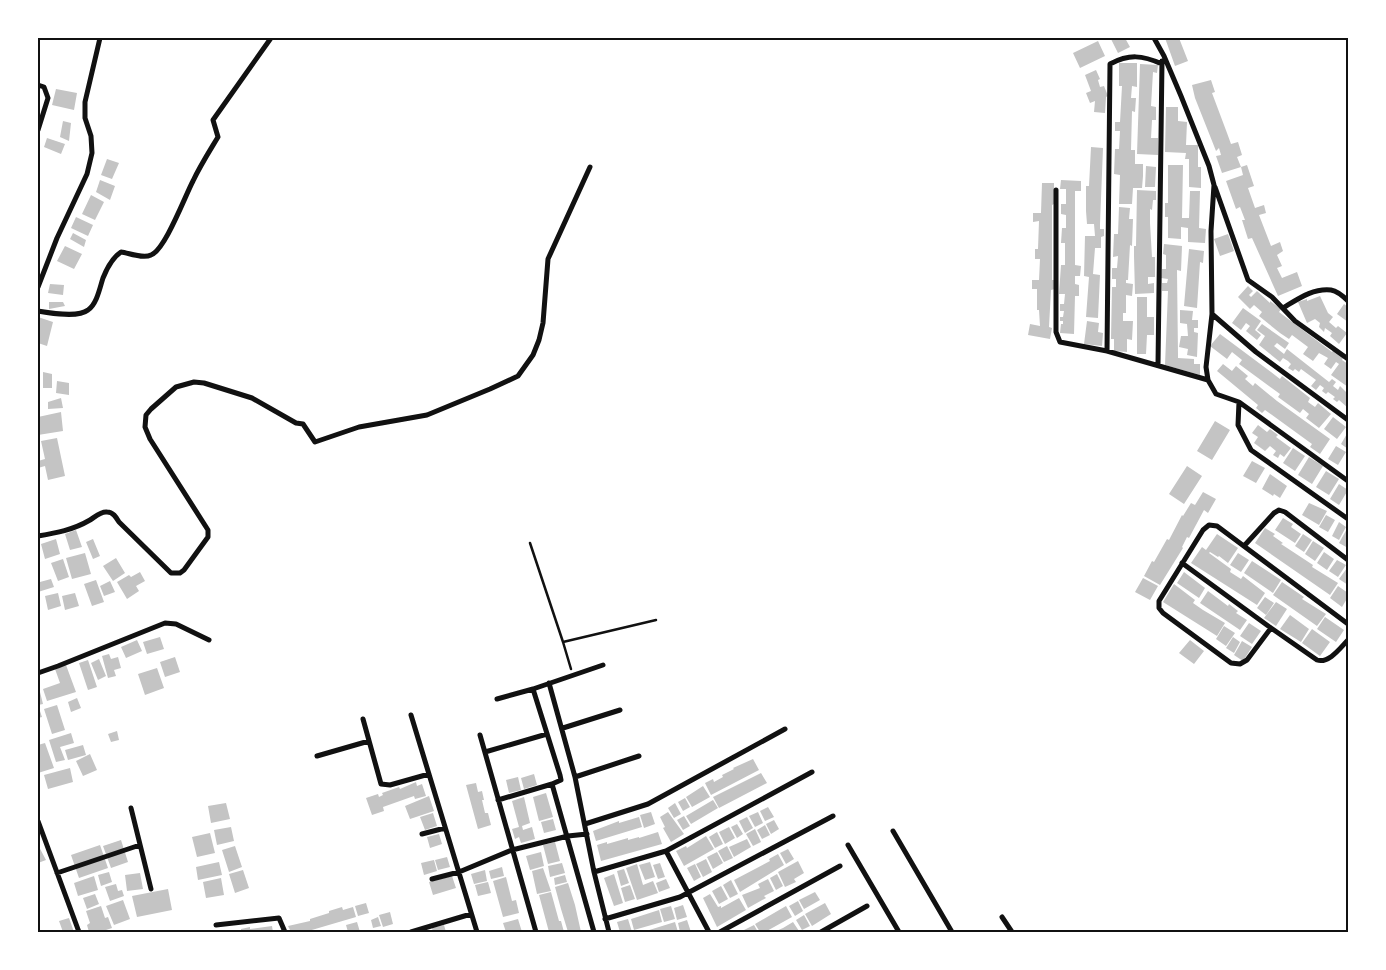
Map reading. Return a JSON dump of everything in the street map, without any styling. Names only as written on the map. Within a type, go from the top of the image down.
[{"type":"street","points":[[38,287],[56,238],[87,174],[92,153],[91,136],[85,118],[85,102],[100,38]]},
{"type":"street","points":[[38,311],[77,314],[89,310],[114,256],[121,252],[145,256],[156,253],[166,238],[193,180],[218,137],[212,120],[271,38]]},
{"type":"street","points":[[1154,38],[1164,56],[1209,166],[1248,280],[1272,297],[1295,320],[1348,359]]},
{"type":"street","points":[[1107,351],[1110,64],[1122,57],[1134,55],[1162,64]]},
{"type":"street","points":[[1158,365],[1162,64],[1164,56]]},
{"type":"street","points":[[38,85],[44,87],[48,98],[38,130]]},
{"type":"street","points":[[38,536],[66,531],[102,512],[108,512],[113,514],[118,522],[171,573],[180,573],[184,570],[208,537],[208,530],[150,439],[145,427],[146,415],[151,409],[176,387],[184,384],[204,382],[252,398],[296,423],[303,424],[315,442],[359,427],[426,415],[518,376],[533,355],[539,340],[543,323],[548,259],[590,167]]},
{"type":"street","points":[[1214,185],[1211,231],[1212,314],[1206,367],[1208,380],[1216,394],[1239,402],[1348,481]]},
{"type":"street","points":[[1056,190],[1056,332],[1060,342],[1107,351],[1208,380]]},
{"type":"street","points":[[1283,308],[1312,291],[1318,290],[1333,290],[1348,300]]},
{"type":"street","points":[[1212,314],[1256,352],[1348,420]]},
{"type":"street","points":[[1239,402],[1238,425],[1251,450],[1348,519]]},
{"type":"street","points":[[1244,546],[1279,510],[1285,512],[1348,560]]},
{"type":"street","points":[[1271,628],[1247,660],[1240,664],[1231,663],[1163,613],[1159,608],[1159,601],[1203,530],[1209,525],[1217,526],[1348,624]]},
{"type":"street","points":[[1182,563],[1317,660],[1322,662],[1328,660],[1348,640]]},
{"type":"street","points":[[38,673],[165,623],[176,624],[209,640]]},
{"type":"street","points":[[497,698],[533,689],[603,665]]},
{"type":"street","points":[[549,683],[563,728],[594,872],[610,932]]},
{"type":"street","points":[[498,800],[552,784],[561,779],[533,689]]},
{"type":"street","points":[[563,728],[620,710]]},
{"type":"street","points":[[411,715],[476,932]]},
{"type":"street","points":[[363,719],[380,781],[384,785],[396,784],[429,774]]},
{"type":"street","points":[[585,824],[648,804],[785,729]]},
{"type":"street","points":[[485,752],[547,734]]},
{"type":"street","points":[[480,735],[536,932]]},
{"type":"street","points":[[317,756],[369,741]]},
{"type":"street","points":[[575,777],[639,756]]},
{"type":"street","points":[[594,872],[666,851],[812,772]]},
{"type":"street","points":[[552,784],[594,932]]},
{"type":"street","points":[[131,808],[151,889]]},
{"type":"street","points":[[605,919],[688,894],[834,816]]},
{"type":"street","points":[[38,822],[39,831],[79,932]]},
{"type":"street","points":[[422,834],[445,828]]},
{"type":"street","points":[[893,831],[952,932]]},
{"type":"street","points":[[432,878],[459,872],[512,850],[568,836],[587,834]]},
{"type":"street","points":[[57,873],[140,844]]},
{"type":"street","points":[[848,845],[899,932]]},
{"type":"street","points":[[666,851],[709,932]]},
{"type":"street","points":[[720,932],[840,866]]},
{"type":"street","points":[[820,932],[867,906]]},
{"type":"street","points":[[411,932],[424,930],[471,914]]},
{"type":"street","points":[[1002,917],[1012,932]]},
{"type":"street","points":[[216,925],[279,918],[285,932]]},
{"type":"path","points":[[530,543],[572,675]]},
{"type":"path","points":[[563,642],[656,620]]},
{"type":"building","points":[[1125,38],[1130,47],[1118,53],[1111,39]]},
{"type":"building","points":[[1165,38],[1179,38],[1188,61],[1175,66]]},
{"type":"building","points":[[1098,41],[1105,56],[1080,68],[1073,53]]},
{"type":"building","points":[[1119,63],[1137,63],[1137,87],[1132,86],[1131,98],[1136,98],[1135,112],[1132,111],[1131,150],[1135,150],[1135,164],[1143,164],[1143,176],[1142,188],[1133,188],[1132,204],[1119,204],[1120,175],[1114,174],[1115,149],[1119,149],[1120,131],[1115,131],[1115,122],[1120,122],[1122,86],[1119,86]]},
{"type":"building","points":[[1140,64],[1158,65],[1157,73],[1153,72],[1151,106],[1156,107],[1156,120],[1152,120],[1151,138],[1158,138],[1158,155],[1137,154]]},
{"type":"building","points":[[1096,70],[1100,79],[1098,80],[1100,87],[1104,86],[1108,96],[1106,97],[1105,113],[1094,112],[1095,101],[1090,103],[1086,93],[1091,91],[1085,75]]},
{"type":"building","points":[[1211,80],[1215,92],[1212,93],[1231,144],[1238,142],[1242,155],[1237,157],[1241,167],[1222,173],[1216,156],[1221,155],[1219,148],[1216,151],[1195,98],[1192,85]]},
{"type":"building","points":[[56,89],[77,93],[74,110],[52,105]]},
{"type":"building","points":[[1166,107],[1178,107],[1178,121],[1187,122],[1186,145],[1198,145],[1198,167],[1201,167],[1201,188],[1189,187],[1189,159],[1185,159],[1186,153],[1165,152]]},
{"type":"building","points":[[63,121],[71,123],[69,141],[60,137]]},
{"type":"building","points":[[47,138],[65,144],[61,154],[44,147]]},
{"type":"building","points":[[1091,147],[1103,148],[1100,229],[1104,229],[1104,236],[1101,237],[1101,248],[1095,248],[1093,274],[1100,275],[1098,318],[1086,317],[1089,277],[1084,276],[1085,236],[1095,236],[1094,224],[1087,224],[1086,211],[1086,186],[1089,186]]},
{"type":"building","points":[[107,159],[119,163],[112,179],[101,175]]},
{"type":"building","points":[[1168,165],[1183,165],[1182,218],[1189,218],[1190,191],[1200,191],[1199,228],[1206,229],[1205,243],[1188,242],[1188,228],[1181,227],[1181,239],[1168,238],[1168,217],[1165,217],[1165,203],[1168,203]]},
{"type":"building","points":[[1247,165],[1254,186],[1248,188],[1255,208],[1264,205],[1266,213],[1259,215],[1271,246],[1280,242],[1283,251],[1277,255],[1282,266],[1277,268],[1282,278],[1297,272],[1302,286],[1278,296],[1252,238],[1248,239],[1242,220],[1245,220],[1240,207],[1236,209],[1226,181],[1243,175],[1241,167]]},
{"type":"building","points":[[1146,166],[1156,167],[1155,187],[1145,187]]},
{"type":"building","points":[[100,180],[115,186],[110,200],[96,192]]},
{"type":"building","points":[[1061,180],[1081,181],[1081,191],[1075,191],[1075,265],[1081,266],[1080,276],[1075,276],[1075,284],[1079,285],[1079,296],[1075,296],[1074,334],[1060,333],[1063,321],[1060,321],[1060,317],[1063,317],[1064,311],[1060,311],[1060,304],[1064,304],[1065,294],[1059,294],[1061,265],[1065,265],[1065,243],[1061,243],[1062,228],[1066,228],[1066,215],[1061,214],[1061,204],[1066,204],[1066,189],[1060,189]]},
{"type":"building","points":[[1042,183],[1054,183],[1054,204],[1052,205],[1052,280],[1055,280],[1055,289],[1051,290],[1049,327],[1052,328],[1050,339],[1028,335],[1030,324],[1040,326],[1039,310],[1037,310],[1037,289],[1032,289],[1032,280],[1039,280],[1040,259],[1035,259],[1035,249],[1038,249],[1039,221],[1033,222],[1033,213],[1041,213]]},
{"type":"building","points":[[1137,190],[1156,191],[1156,200],[1153,200],[1152,210],[1150,209],[1152,257],[1155,257],[1155,277],[1148,277],[1148,284],[1154,283],[1154,293],[1135,294],[1134,246],[1136,246]]},
{"type":"building","points":[[91,195],[104,202],[95,220],[82,214]]},
{"type":"building","points":[[1119,207],[1130,208],[1129,219],[1133,219],[1132,246],[1130,245],[1128,280],[1126,280],[1126,283],[1133,284],[1132,296],[1126,295],[1126,313],[1123,313],[1123,321],[1133,321],[1132,340],[1127,339],[1127,352],[1114,351],[1114,339],[1111,339],[1112,287],[1116,287],[1116,279],[1112,279],[1112,268],[1117,268],[1118,256],[1113,257],[1114,234],[1118,234]]},
{"type":"building","points":[[76,217],[93,225],[88,236],[71,228]]},
{"type":"building","points":[[73,233],[86,240],[84,247],[70,239]]},
{"type":"building","points":[[1228,234],[1234,251],[1220,256],[1214,239]]},
{"type":"building","points":[[1164,244],[1182,246],[1181,271],[1177,270],[1178,358],[1194,359],[1194,364],[1200,364],[1200,375],[1165,365],[1168,291],[1162,291],[1162,283],[1167,283],[1168,279],[1161,278],[1162,269],[1166,269],[1166,255],[1163,254]]},
{"type":"building","points":[[65,246],[82,254],[74,269],[57,261]]},
{"type":"building","points":[[1189,249],[1204,251],[1203,263],[1200,262],[1197,308],[1184,306]]},
{"type":"building","points":[[50,284],[64,285],[63,295],[48,293]]},
{"type":"building","points":[[1248,286],[1253,291],[1249,295],[1251,297],[1257,291],[1270,303],[1270,301],[1281,309],[1279,312],[1332,352],[1334,349],[1344,356],[1342,360],[1348,364],[1348,387],[1331,375],[1339,364],[1336,362],[1331,369],[1324,364],[1328,358],[1319,353],[1313,361],[1303,354],[1308,347],[1292,335],[1289,339],[1280,333],[1259,316],[1262,312],[1254,305],[1250,309],[1238,297]]},
{"type":"building","points":[[1320,296],[1328,313],[1333,317],[1329,322],[1347,333],[1339,344],[1330,336],[1332,333],[1325,328],[1324,332],[1319,327],[1320,323],[1315,319],[1307,323],[1298,302]]},
{"type":"building","points":[[1137,297],[1147,297],[1147,317],[1154,317],[1154,335],[1147,335],[1146,354],[1137,354]]},
{"type":"building","points":[[49,302],[63,302],[65,306],[49,309]]},
{"type":"building","points":[[1344,304],[1348,307],[1348,322],[1337,314]]},
{"type":"building","points":[[1243,308],[1261,321],[1255,330],[1261,335],[1257,340],[1246,331],[1250,326],[1246,323],[1241,330],[1232,323]]},
{"type":"building","points":[[1180,310],[1193,311],[1192,320],[1198,320],[1198,328],[1194,328],[1194,332],[1198,333],[1197,357],[1187,355],[1188,349],[1179,347],[1181,336],[1188,336],[1187,324],[1180,323]]},
{"type":"building","points":[[38,317],[53,322],[47,346],[38,343]]},
{"type":"building","points":[[1087,321],[1099,323],[1098,332],[1103,333],[1102,346],[1084,344]]},
{"type":"building","points":[[1262,324],[1289,343],[1285,349],[1277,343],[1274,346],[1284,354],[1287,349],[1329,382],[1332,379],[1336,382],[1333,386],[1338,390],[1340,386],[1348,394],[1348,408],[1339,400],[1337,402],[1333,399],[1335,397],[1328,392],[1326,394],[1322,391],[1324,388],[1320,385],[1316,390],[1311,386],[1316,380],[1301,369],[1299,372],[1295,369],[1293,371],[1288,368],[1291,364],[1288,361],[1283,358],[1280,362],[1259,345],[1265,336],[1257,330]]},
{"type":"building","points":[[1220,334],[1280,379],[1282,376],[1310,398],[1308,402],[1315,407],[1318,403],[1331,414],[1319,428],[1306,418],[1309,414],[1303,409],[1300,413],[1278,397],[1280,394],[1239,364],[1242,360],[1232,352],[1227,359],[1210,346]]},
{"type":"building","points":[[1223,364],[1232,371],[1236,366],[1248,376],[1245,379],[1253,386],[1255,383],[1330,439],[1320,454],[1310,447],[1312,444],[1265,410],[1262,413],[1256,408],[1258,405],[1217,371]]},
{"type":"building","points":[[43,372],[52,374],[52,388],[43,388]]},
{"type":"building","points":[[57,381],[69,383],[69,395],[56,393]]},
{"type":"building","points":[[61,398],[63,408],[48,409],[48,402]]},
{"type":"building","points":[[61,412],[63,431],[38,435],[38,417]]},
{"type":"building","points":[[1333,417],[1346,427],[1337,439],[1324,429]]},
{"type":"building","points":[[1215,421],[1230,430],[1212,460],[1197,451]]},
{"type":"building","points":[[1258,425],[1267,432],[1270,429],[1278,435],[1276,437],[1291,448],[1284,457],[1280,454],[1278,458],[1273,455],[1276,451],[1270,446],[1265,451],[1254,443],[1258,437],[1252,433]]},
{"type":"building","points":[[1348,432],[1348,449],[1341,444]]},
{"type":"building","points":[[57,438],[65,476],[48,480],[45,466],[38,468],[38,461],[45,459],[41,441]]},
{"type":"building","points":[[1336,446],[1346,452],[1338,465],[1328,459]]},
{"type":"building","points":[[1293,448],[1305,456],[1295,471],[1283,463]]},
{"type":"building","points":[[1309,457],[1323,466],[1312,484],[1298,475]]},
{"type":"building","points":[[1252,461],[1265,468],[1256,483],[1243,476]]},
{"type":"building","points":[[1187,466],[1202,476],[1184,504],[1169,494]]},
{"type":"building","points":[[1326,471],[1339,479],[1329,495],[1316,487]]},
{"type":"building","points":[[1270,474],[1287,486],[1280,498],[1262,489]]},
{"type":"building","points":[[1339,484],[1348,490],[1339,505],[1330,499]]},
{"type":"building","points":[[1203,492],[1216,499],[1208,513],[1204,510],[1160,585],[1144,576],[1167,539],[1169,540],[1182,515],[1191,503],[1195,505]]},
{"type":"building","points":[[1309,503],[1327,511],[1319,525],[1302,515]]},
{"type":"building","points":[[1326,515],[1335,520],[1328,532],[1319,527]]},
{"type":"building","points":[[1283,518],[1293,524],[1291,527],[1301,534],[1295,543],[1275,530]]},
{"type":"building","points":[[1339,522],[1346,527],[1339,540],[1332,536]]},
{"type":"building","points":[[1348,527],[1348,548],[1339,543]]},
{"type":"building","points":[[1265,528],[1275,534],[1273,536],[1283,543],[1281,544],[1338,583],[1330,595],[1255,543]]},
{"type":"building","points":[[76,530],[82,547],[70,550],[65,534]]},
{"type":"building","points":[[1217,534],[1238,548],[1228,563],[1219,556],[1209,553],[1231,569],[1230,572],[1241,579],[1243,576],[1265,593],[1257,605],[1191,563],[1202,547],[1206,550]]},
{"type":"building","points":[[1303,534],[1312,540],[1304,552],[1295,546]]},
{"type":"building","points":[[56,539],[60,554],[45,559],[41,544]]},
{"type":"building","points":[[93,539],[100,556],[93,559],[86,542]]},
{"type":"building","points":[[1313,541],[1324,548],[1315,561],[1305,554]]},
{"type":"building","points":[[1324,552],[1334,559],[1327,570],[1317,563]]},
{"type":"building","points":[[85,553],[91,574],[72,579],[66,558]]},
{"type":"building","points":[[1238,553],[1249,560],[1241,572],[1230,565]]},
{"type":"building","points":[[116,558],[125,573],[113,581],[103,566]]},
{"type":"building","points":[[63,559],[69,577],[58,581],[51,563]]},
{"type":"building","points":[[1337,560],[1346,565],[1338,577],[1329,571]]},
{"type":"building","points":[[1252,561],[1281,580],[1273,593],[1244,573]]},
{"type":"building","points":[[1348,569],[1348,585],[1339,579]]},
{"type":"building","points":[[140,572],[145,581],[136,586],[139,591],[127,599],[117,582],[129,575],[131,577]]},
{"type":"building","points":[[1184,572],[1205,588],[1199,598],[1177,583]]},
{"type":"building","points":[[38,577],[40,582],[51,579],[54,587],[38,592]]},
{"type":"building","points":[[1143,578],[1158,586],[1150,600],[1135,592]]},
{"type":"building","points":[[96,580],[104,602],[92,606],[84,584]]},
{"type":"building","points":[[110,581],[115,592],[104,596],[100,586]]},
{"type":"building","points":[[1282,582],[1304,597],[1302,599],[1326,614],[1317,626],[1273,595]]},
{"type":"building","points":[[1174,584],[1195,600],[1193,603],[1225,623],[1217,636],[1163,602]]},
{"type":"building","points":[[1338,586],[1348,593],[1348,597],[1342,607],[1330,598]]},
{"type":"building","points":[[1208,591],[1228,606],[1229,604],[1238,611],[1236,613],[1247,620],[1240,630],[1200,603]]},
{"type":"building","points":[[58,593],[61,606],[48,610],[45,596]]},
{"type":"building","points":[[75,593],[79,606],[65,610],[62,596]]},
{"type":"building","points":[[1265,597],[1274,603],[1266,615],[1257,608]]},
{"type":"building","points":[[1276,602],[1287,609],[1276,626],[1264,618]]},
{"type":"building","points":[[1290,615],[1309,629],[1301,642],[1280,629]]},
{"type":"building","points":[[1325,617],[1344,630],[1336,642],[1317,629]]},
{"type":"building","points":[[1249,623],[1261,631],[1252,644],[1240,636]]},
{"type":"building","points":[[1224,626],[1235,633],[1226,646],[1216,639]]},
{"type":"building","points":[[1312,629],[1330,642],[1320,656],[1302,643]]},
{"type":"building","points":[[160,637],[164,649],[147,654],[143,642]]},
{"type":"building","points":[[1233,637],[1240,642],[1234,653],[1226,648]]},
{"type":"building","points":[[137,640],[142,651],[126,658],[121,647]]},
{"type":"building","points":[[1190,640],[1204,651],[1194,664],[1179,653]]},
{"type":"building","points":[[1242,641],[1252,647],[1243,661],[1234,655]]},
{"type":"building","points":[[109,654],[111,659],[118,657],[121,668],[114,670],[116,676],[108,678],[102,656]]},
{"type":"building","points":[[175,657],[180,672],[165,677],[160,662]]},
{"type":"building","points":[[99,659],[106,676],[98,680],[91,663]]},
{"type":"building","points":[[88,660],[97,687],[88,690],[79,663]]},
{"type":"building","points":[[66,665],[76,692],[47,701],[43,689],[60,683],[55,669]]},
{"type":"building","points":[[157,668],[164,688],[145,695],[138,674]]},
{"type":"building","points":[[38,688],[43,704],[38,705]]},
{"type":"building","points":[[77,698],[81,708],[71,712],[68,702]]},
{"type":"building","points":[[38,705],[42,717],[38,718]]},
{"type":"building","points":[[57,705],[65,730],[52,734],[44,709]]},
{"type":"building","points":[[117,731],[119,740],[111,742],[108,734]]},
{"type":"building","points":[[71,733],[74,743],[60,747],[65,760],[56,762],[49,740]]},
{"type":"building","points":[[45,743],[54,768],[38,773],[38,745]]},
{"type":"building","points":[[83,745],[86,755],[68,760],[65,750]]},
{"type":"building","points":[[90,754],[97,770],[83,776],[76,761]]},
{"type":"building","points":[[753,759],[759,770],[711,795],[705,783],[713,779],[714,782],[733,768]]},
{"type":"building","points":[[70,768],[73,782],[48,789],[44,775]]},
{"type":"building","points":[[761,773],[767,783],[719,808],[713,797]]},
{"type":"building","points":[[534,774],[537,785],[524,789],[521,778]]},
{"type":"building","points":[[518,777],[521,790],[509,793],[506,780]]},
{"type":"building","points":[[416,782],[417,786],[422,784],[426,796],[415,799],[414,796],[383,807],[384,811],[372,815],[366,798],[378,794],[379,797],[383,795],[382,793],[399,787],[400,789]]},
{"type":"building","points":[[476,783],[478,792],[482,791],[485,813],[488,813],[491,825],[478,829],[466,785]]},
{"type":"building","points":[[703,786],[710,797],[692,807],[686,797]]},
{"type":"building","points":[[546,793],[553,817],[539,821],[533,797]]},
{"type":"building","points":[[429,796],[434,811],[410,819],[405,806]]},
{"type":"building","points":[[524,797],[530,823],[522,826],[523,830],[532,827],[535,839],[521,843],[519,837],[515,839],[512,829],[519,827],[512,801]]},
{"type":"building","points":[[685,798],[690,807],[683,811],[678,802]]},
{"type":"building","points":[[713,800],[718,808],[691,824],[686,816]]},
{"type":"building","points":[[226,803],[230,819],[211,823],[208,806]]},
{"type":"building","points":[[675,803],[681,814],[674,818],[668,808]]},
{"type":"building","points":[[768,807],[774,817],[765,821],[760,811]]},
{"type":"building","points":[[651,812],[655,824],[644,828],[640,815]]},
{"type":"building","points":[[668,812],[684,834],[671,842],[663,828],[665,827],[660,817]]},
{"type":"building","points":[[758,812],[763,823],[755,827],[749,816]]},
{"type":"building","points":[[433,813],[437,826],[425,830],[420,817]]},
{"type":"building","points":[[684,816],[690,826],[683,830],[677,820]]},
{"type":"building","points":[[639,817],[642,827],[596,841],[593,831],[619,821],[619,823]]},
{"type":"building","points":[[747,817],[753,828],[745,833],[739,821]]},
{"type":"building","points":[[553,819],[556,830],[544,833],[541,822]]},
{"type":"building","points":[[774,820],[779,829],[771,834],[766,824]]},
{"type":"building","points":[[737,824],[743,834],[737,838],[731,827]]},
{"type":"building","points":[[765,825],[770,835],[762,839],[757,830]]},
{"type":"building","points":[[231,827],[234,841],[217,845],[214,830]]},
{"type":"building","points":[[729,827],[735,838],[725,844],[719,832]]},
{"type":"building","points":[[755,829],[761,842],[753,846],[746,834]]},
{"type":"building","points":[[658,832],[662,844],[601,861],[597,845],[628,838],[628,840],[639,838]]},
{"type":"building","points":[[717,832],[723,844],[715,848],[709,837]]},
{"type":"building","points":[[210,833],[215,853],[197,857],[192,837]]},
{"type":"building","points":[[439,834],[442,844],[430,848],[427,837]]},
{"type":"building","points":[[706,836],[714,849],[684,866],[676,851],[686,846],[687,848]]},
{"type":"building","points":[[747,839],[751,847],[734,857],[729,847]]},
{"type":"building","points":[[121,840],[128,862],[111,868],[103,846]]},
{"type":"building","points":[[555,842],[560,861],[548,864],[543,845]]},
{"type":"building","points":[[38,845],[46,860],[38,863]]},
{"type":"building","points":[[100,845],[108,868],[79,878],[71,855]]},
{"type":"building","points":[[235,846],[242,867],[229,872],[222,850]]},
{"type":"building","points":[[727,846],[733,858],[724,862],[718,851]]},
{"type":"building","points":[[788,849],[794,859],[786,864],[780,853]]},
{"type":"building","points":[[541,852],[544,866],[530,870],[526,856]]},
{"type":"building","points":[[717,852],[723,863],[713,869],[707,857]]},
{"type":"building","points":[[778,854],[784,865],[740,892],[734,880],[770,861],[769,859]]},
{"type":"building","points":[[447,857],[450,867],[438,870],[435,860]]},
{"type":"building","points":[[706,859],[712,872],[703,877],[696,864]]},
{"type":"building","points":[[434,860],[437,871],[424,875],[421,863]]},
{"type":"building","points":[[798,861],[804,873],[794,879],[796,882],[785,887],[778,872]]},
{"type":"building","points":[[219,862],[222,875],[198,880],[196,867]]},
{"type":"building","points":[[650,862],[655,877],[645,880],[639,865]]},
{"type":"building","points":[[562,863],[565,873],[550,877],[548,866]]},
{"type":"building","points":[[660,863],[665,877],[658,879],[653,865]]},
{"type":"building","points":[[637,864],[643,885],[653,881],[658,893],[637,900],[626,868]]},
{"type":"building","points":[[695,864],[701,877],[694,881],[687,868]]},
{"type":"building","points":[[502,867],[504,876],[491,879],[489,871]]},
{"type":"building","points":[[543,868],[551,891],[537,894],[532,871]]},
{"type":"building","points":[[624,869],[629,883],[621,886],[617,871]]},
{"type":"building","points":[[243,870],[249,888],[235,893],[229,874]]},
{"type":"building","points":[[485,870],[487,881],[474,884],[471,874]]},
{"type":"building","points":[[109,872],[112,882],[101,886],[98,875]]},
{"type":"building","points":[[140,873],[143,889],[127,891],[125,875]]},
{"type":"building","points":[[614,874],[623,903],[614,906],[604,878]]},
{"type":"building","points":[[777,874],[783,886],[776,890],[770,878]]},
{"type":"building","points":[[565,875],[567,882],[555,885],[554,878]]},
{"type":"building","points":[[94,876],[98,890],[78,896],[74,883]]},
{"type":"building","points":[[452,876],[456,888],[433,895],[429,882]]},
{"type":"building","points":[[506,877],[512,901],[516,900],[519,913],[503,917],[493,881]]},
{"type":"building","points":[[221,878],[224,895],[206,898],[203,882]]},
{"type":"building","points":[[666,879],[670,888],[659,892],[656,883]]},
{"type":"building","points":[[768,879],[774,891],[748,908],[742,895],[760,888],[758,884]]},
{"type":"building","points":[[731,880],[738,894],[730,898],[723,885]]},
{"type":"building","points":[[488,882],[491,893],[478,896],[475,885]]},
{"type":"building","points":[[568,883],[581,932],[568,932],[555,887]]},
{"type":"building","points":[[116,884],[118,891],[122,890],[124,896],[110,901],[105,887]]},
{"type":"building","points":[[630,885],[635,899],[625,902],[621,888]]},
{"type":"building","points":[[721,886],[728,899],[719,904],[712,891]]},
{"type":"building","points":[[168,889],[172,910],[137,917],[132,896]]},
{"type":"building","points":[[551,892],[564,932],[549,932],[539,895]]},
{"type":"building","points":[[815,892],[820,900],[804,909],[799,900]]},
{"type":"building","points":[[95,894],[99,904],[87,909],[83,898]]},
{"type":"building","points":[[710,894],[718,907],[721,906],[721,908],[739,898],[746,910],[717,927],[703,898]]},
{"type":"building","points":[[123,900],[130,919],[114,925],[106,906]]},
{"type":"building","points":[[798,901],[803,911],[795,916],[789,906]]},
{"type":"building","points":[[366,903],[369,913],[358,916],[355,906]]},
{"type":"building","points":[[825,903],[831,914],[812,926],[805,914]]},
{"type":"building","points":[[683,905],[687,917],[677,920],[674,908]]},
{"type":"building","points":[[101,906],[105,918],[108,917],[112,928],[100,932],[89,932],[87,925],[90,923],[86,911]]},
{"type":"building","points":[[671,906],[675,919],[664,922],[660,909]]},
{"type":"building","points":[[786,906],[792,917],[765,932],[760,932],[755,924]]},
{"type":"building","points":[[342,907],[343,910],[353,907],[356,917],[305,932],[291,932],[288,926],[310,921],[310,919]]},
{"type":"building","points":[[659,910],[662,922],[634,930],[631,919]]},
{"type":"building","points":[[390,912],[393,924],[383,927],[379,915]]},
{"type":"building","points":[[804,915],[810,926],[802,930],[796,920]]},
{"type":"building","points":[[378,917],[381,926],[373,928],[371,920]]},
{"type":"building","points":[[69,918],[74,932],[63,932],[59,921]]},
{"type":"building","points":[[518,919],[522,932],[506,932],[503,923]]},
{"type":"building","points":[[628,919],[632,932],[620,932],[617,922]]},
{"type":"building","points":[[687,920],[691,932],[680,932],[678,923]]},
{"type":"building","points":[[357,922],[360,932],[348,932],[346,925]]},
{"type":"building","points":[[675,922],[678,932],[646,932],[646,931]]},
{"type":"building","points":[[793,922],[799,931],[774,932],[783,928]]},
{"type":"building","points":[[444,925],[446,932],[433,932],[432,928]]},
{"type":"building","points":[[754,925],[758,932],[740,932]]},
{"type":"building","points":[[272,926],[273,932],[241,932],[241,929],[250,927],[250,929]]}]
